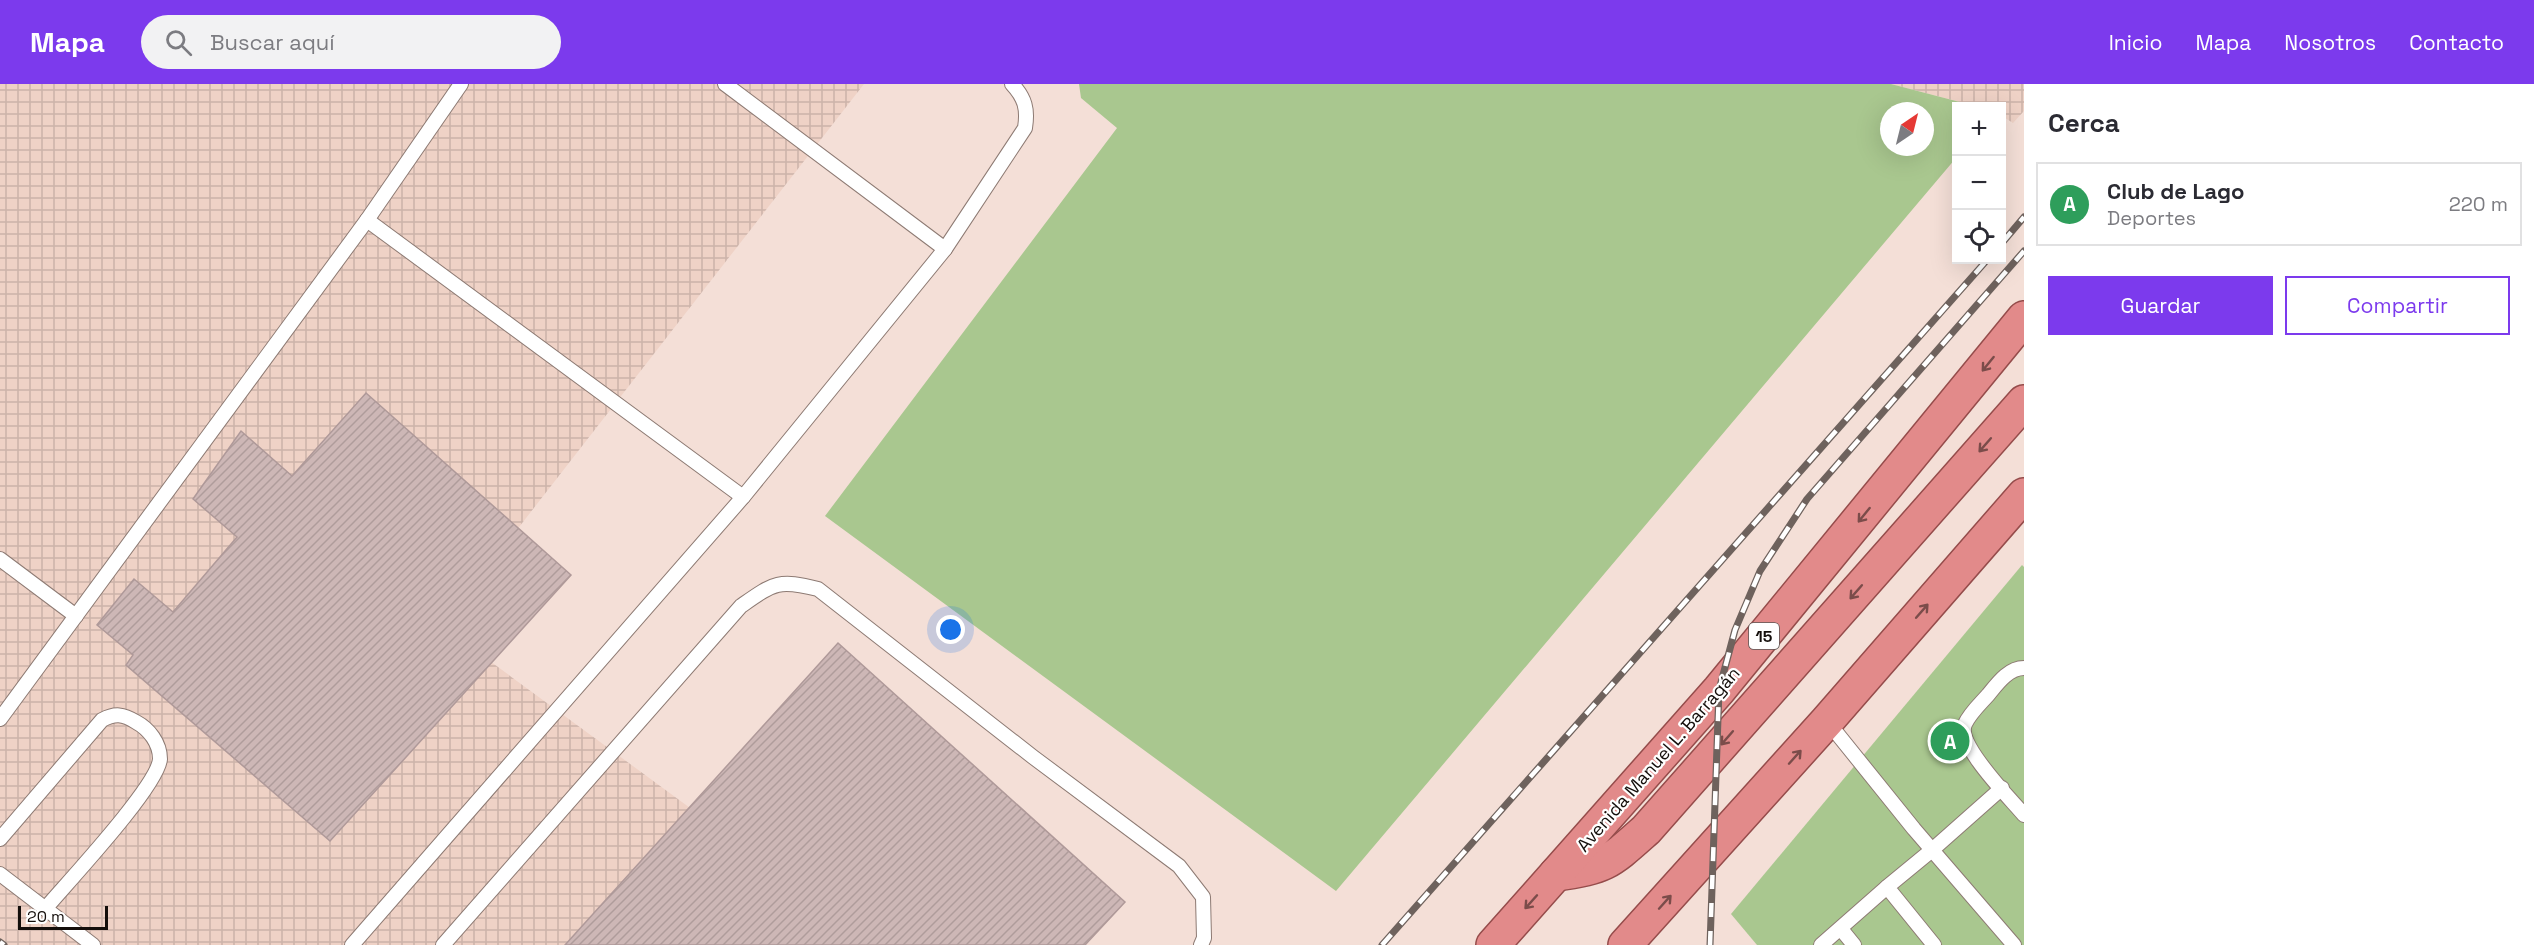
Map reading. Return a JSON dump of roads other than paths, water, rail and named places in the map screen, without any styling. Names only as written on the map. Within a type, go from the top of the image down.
[{"type":"highway","name":"Avenida Manuel L. Barragán","points":[[1493,945],[1719,690],[2024,318]]},
{"type":"highway","points":[[1556,874],[1589,870],[1612,860],[1646,830],[2024,402]]},
{"type":"highway","points":[[1625,945],[1827,721],[2024,495]]},
{"type":"lane","points":[[0,719],[367,220],[461,84]]},
{"type":"lane","points":[[725,84],[945,249]]},
{"type":"lane","points":[[352,945],[743,496],[945,249],[1025,128],[1028,112],[1023,96],[1012,84]]},
{"type":"lane","points":[[367,220],[743,496]]},
{"type":"lane","points":[[0,559],[76,616]]},
{"type":"lane","points":[[443,945],[741,606],[767,588],[790,582],[818,589],[1024,750],[1179,866],[1203,897],[1204,938],[1201,945]]},
{"type":"lane","points":[[2024,668],[2003,677],[1964,725],[1964,736],[1971,750],[2024,815]]},
{"type":"lane","points":[[0,839],[102,720],[113,714],[127,717],[142,724],[156,740],[160,759],[154,778],[135,804],[45,909]]},
{"type":"lane","points":[[1827,721],[1932,850],[2014,945]]},
{"type":"lane","points":[[1821,945],[2002,788]]},
{"type":"lane","points":[[0,874],[93,945]]},
{"type":"lane","points":[[1887,887],[1934,945]]},
{"type":"lane","points":[[1841,928],[1854,945]]},
{"type":"railway","points":[[2006,238],[2024,217]]},
{"type":"railway","points":[[1710,945],[1719,690],[1735,630],[1760,571],[1807,499],[2024,251]]},
{"type":"railway","points":[[1382,945],[1983,264]]},
{"type":"railway","points":[[0,942],[4,945]]},
{"type":"place","name":"Club de Lago","points":[[1950,741]]}]
